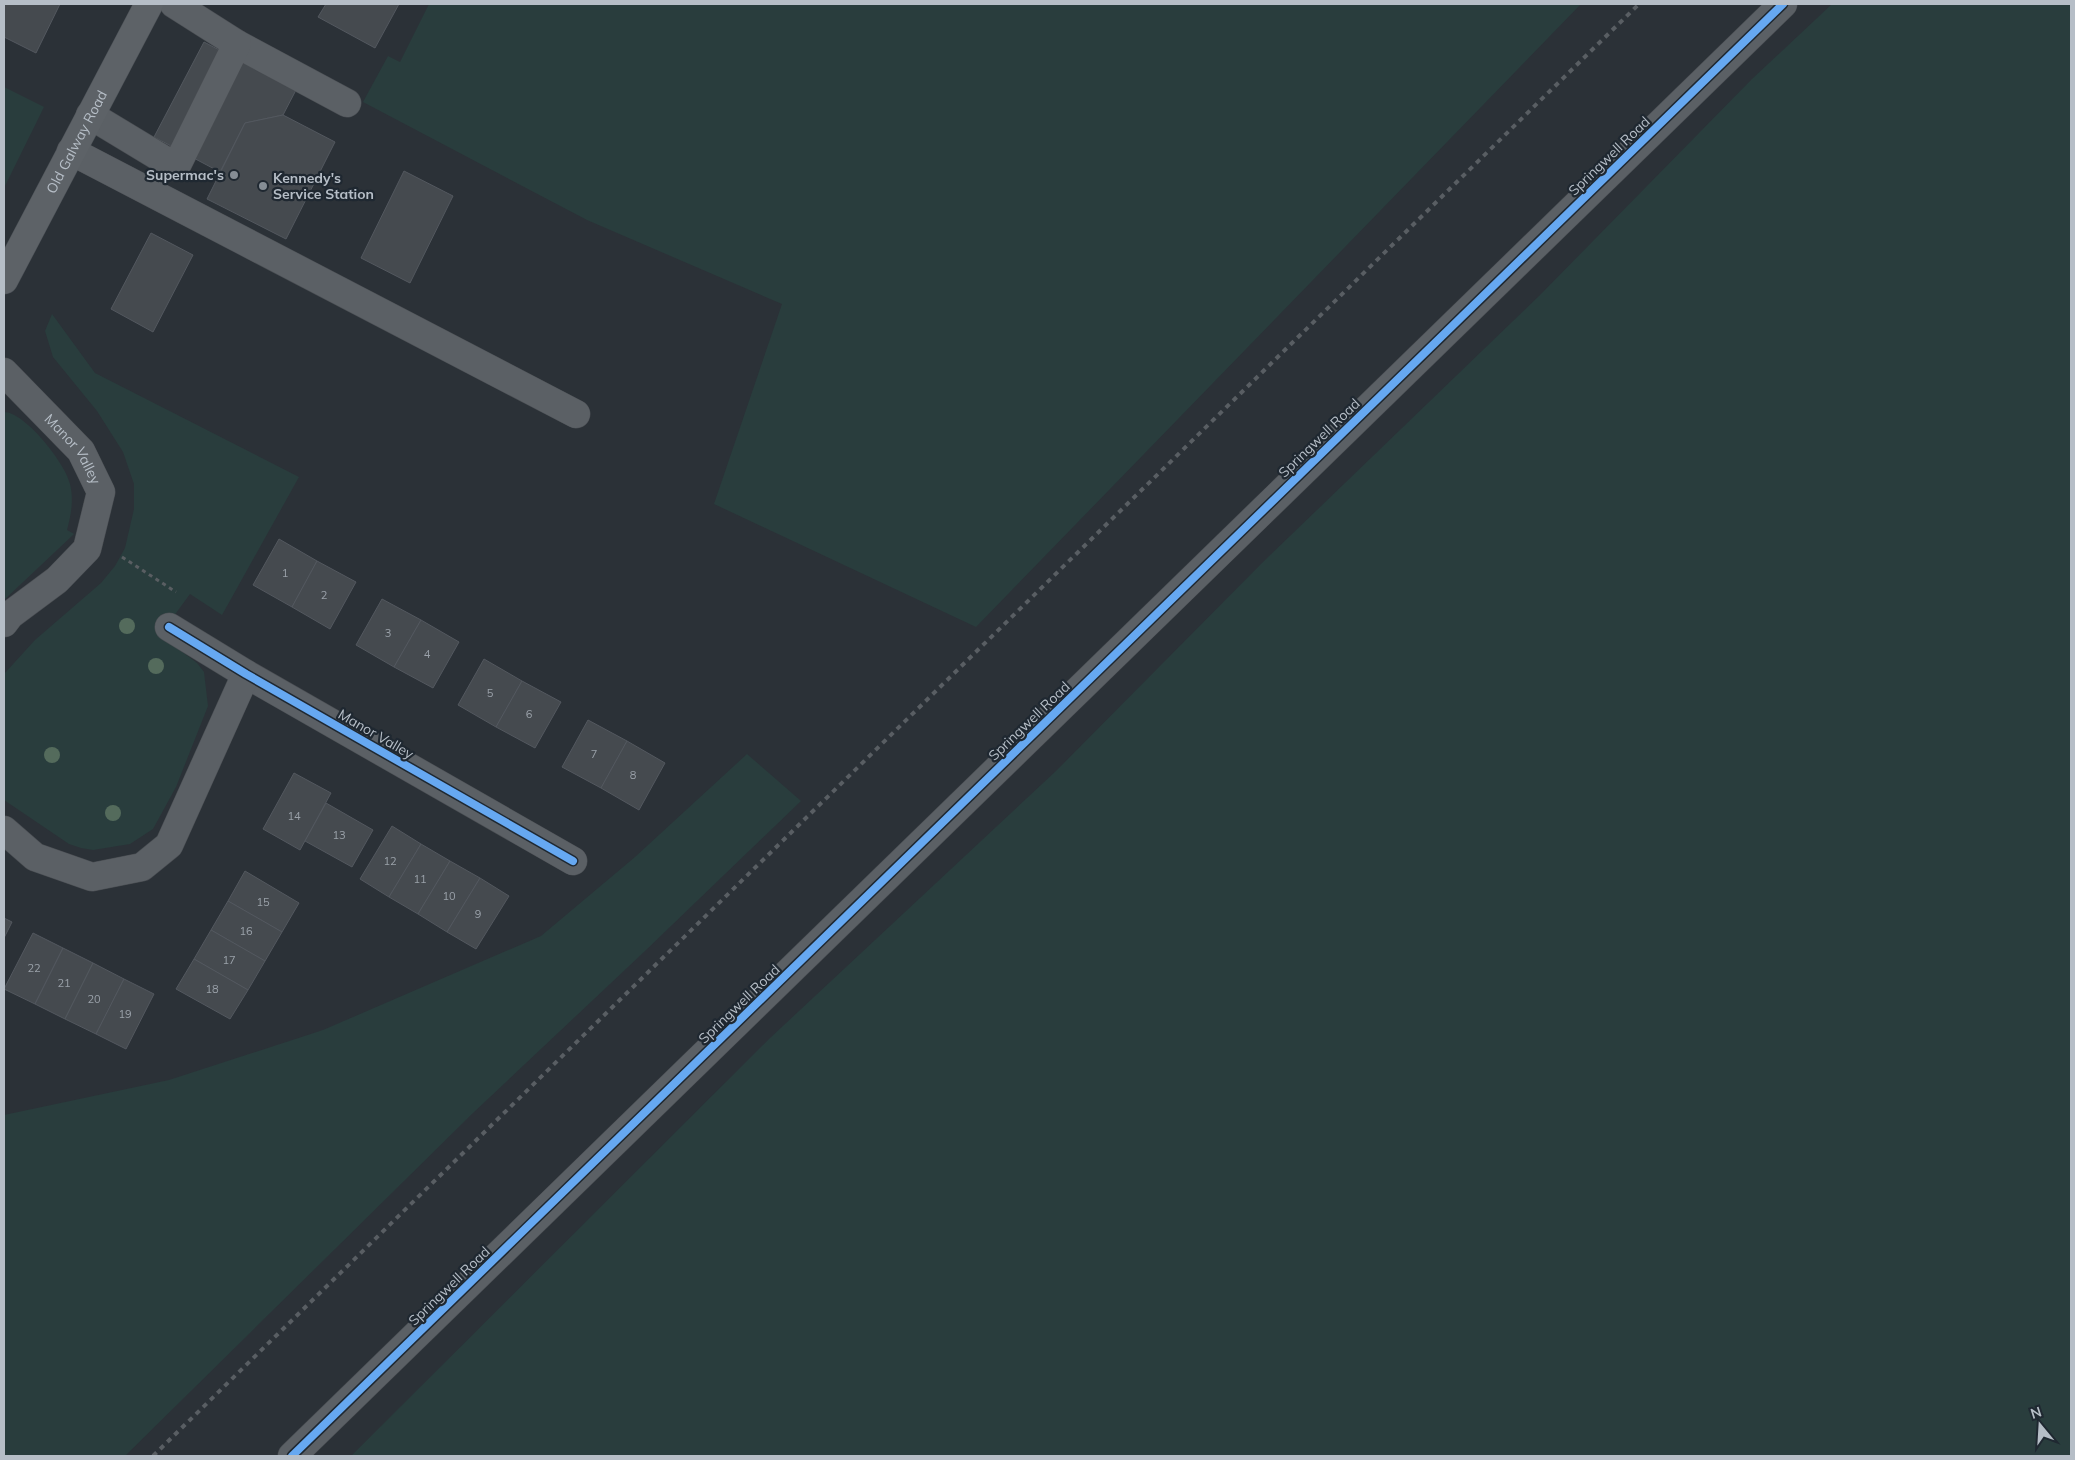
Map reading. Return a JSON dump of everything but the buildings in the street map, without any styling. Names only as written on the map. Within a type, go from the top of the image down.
[{"type":"main road","name":"Old Galway Road","points":[[4,280],[149,4]]},
{"type":"street","points":[[174,4],[237,44],[347,103]]},
{"type":"street","name":"Springwell Road","points":[[292,1456],[1783,4]]},
{"type":"street","points":[[90,115],[176,167],[237,44]]},
{"type":"street","points":[[71,151],[576,414]]},
{"type":"street","name":"Manor Valley","points":[[4,372],[81,451],[101,492],[88,549],[57,580],[10,615],[4,623]]},
{"type":"street","name":"Manor Valley","points":[[169,627],[246,674],[573,861]]},
{"type":"street","points":[[4,830],[35,857],[92,877],[142,867],[168,845],[246,674]]},
{"type":"path","points":[[126,560],[178,593]]},
{"type":"green space","points":[[429,4],[1581,4],[976,627],[714,504],[782,304],[587,220],[363,102],[388,56],[400,62]]},
{"type":"green space","points":[[1832,4],[2071,4],[2071,1456],[351,1456],[769,1039],[1056,771],[1262,563],[1540,295],[1752,79]]},
{"type":"green space","points":[[4,87],[44,107],[4,188]]},
{"type":"green space","points":[[52,314],[95,373],[299,477],[222,615],[190,594],[160,635],[197,663],[204,672],[208,706],[176,787],[153,829],[130,844],[93,850],[69,844],[4,800],[4,674],[35,640],[101,583],[115,566],[125,548],[134,509],[134,484],[123,452],[97,411],[53,357],[45,331]]},
{"type":"green space","points":[[4,412],[13,414],[23,420],[43,440],[61,464],[67,475],[72,496],[67,530],[74,534],[4,600]]},
{"type":"green space","points":[[747,754],[801,801],[473,1113],[125,1456],[4,1456],[4,1115],[169,1080],[323,1030],[541,936],[635,857]]},
{"type":"railway","points":[[153,1456],[1639,4]]},
{"type":"cycle path","points":[[292,1456],[1783,4]]},
{"type":"cycle path","points":[[169,627],[246,674],[573,861]]},
{"type":"place","name":"Supermac's","points":[[234,175]]},
{"type":"place","name":"Kennedy's Service Station","points":[[263,186]]}]
